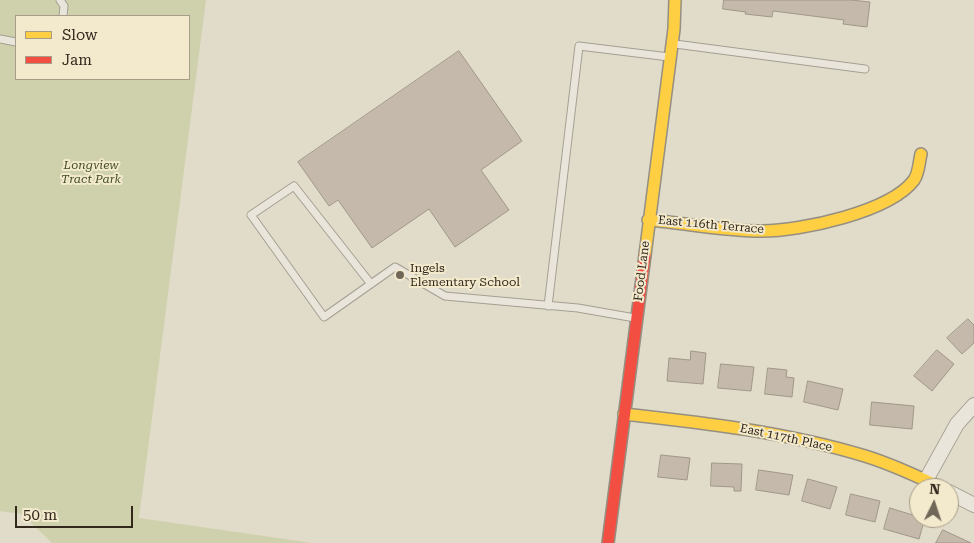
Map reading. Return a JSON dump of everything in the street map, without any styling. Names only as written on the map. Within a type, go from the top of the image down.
[{"type":"street","name":"Food Lane","points":[[608,543],[672,43],[675,0]]},
{"type":"street","name":"East 116th Terrace","points":[[648,220],[763,231],[798,227],[858,214],[900,194],[915,180],[920,154]]},
{"type":"street","points":[[927,478],[957,424],[974,405]]},
{"type":"street","name":"East 117th Place","points":[[624,414],[744,428],[787,436],[867,457],[921,478]]},
{"type":"street","points":[[959,497],[974,505]]},
{"type":"lane","points":[[60,0],[64,6],[63,15]]},
{"type":"lane","points":[[0,39],[15,42]]},
{"type":"lane","points":[[672,43],[865,69]]},
{"type":"lane","points":[[548,306],[579,46],[670,58]]},
{"type":"lane","points":[[371,284],[294,186],[252,215],[324,317],[371,284],[395,267],[445,296],[578,308],[636,318]]},
{"type":"green space","name":"Longview Tract Park","points":[[0,0],[206,0],[139,518],[312,543],[52,543],[22,514],[0,511]]},
{"type":"building","points":[[724,0],[851,0],[870,2],[867,27],[843,24],[844,20],[773,11],[772,17],[745,14],[746,12],[723,9]]},
{"type":"building","points":[[459,51],[522,141],[481,170],[509,210],[455,247],[429,209],[372,248],[338,200],[329,206],[298,162]]},
{"type":"building","points":[[968,319],[974,325],[974,343],[962,354],[947,338]]},
{"type":"building","points":[[937,350],[954,364],[932,391],[914,376]]},
{"type":"building","points":[[691,351],[706,353],[703,384],[667,381],[669,358],[690,360]]},
{"type":"building","points":[[721,364],[754,367],[751,391],[718,388]]},
{"type":"building","points":[[768,368],[787,370],[786,377],[794,378],[792,397],[765,394]]},
{"type":"building","points":[[808,381],[843,389],[838,410],[804,402]]},
{"type":"building","points":[[872,402],[914,406],[912,429],[870,425]]},
{"type":"building","points":[[661,455],[690,458],[687,480],[658,477]]},
{"type":"building","points":[[712,463],[742,464],[741,491],[734,491],[734,487],[711,486]]},
{"type":"building","points":[[759,470],[793,475],[789,495],[756,490]]},
{"type":"building","points":[[808,479],[837,487],[830,509],[802,501]]},
{"type":"building","points":[[851,494],[880,501],[875,522],[846,515]]},
{"type":"building","points":[[890,508],[909,514],[909,528],[922,528],[919,539],[884,529]]},
{"type":"building","points":[[943,530],[971,543],[936,543]]},
{"type":"traffic: slow","points":[[645,255],[674,29],[675,0]]},
{"type":"traffic: slow","points":[[648,220],[734,230],[762,231],[799,228],[844,218],[886,201],[902,191],[916,177],[921,154]]},
{"type":"traffic: slow","points":[[624,414],[715,425],[805,441],[875,459],[920,478]]},
{"type":"traffic: jam","points":[[608,543],[645,255]]},
{"type":"place","name":"Ingels Elementary School","points":[[400,275]]}]
